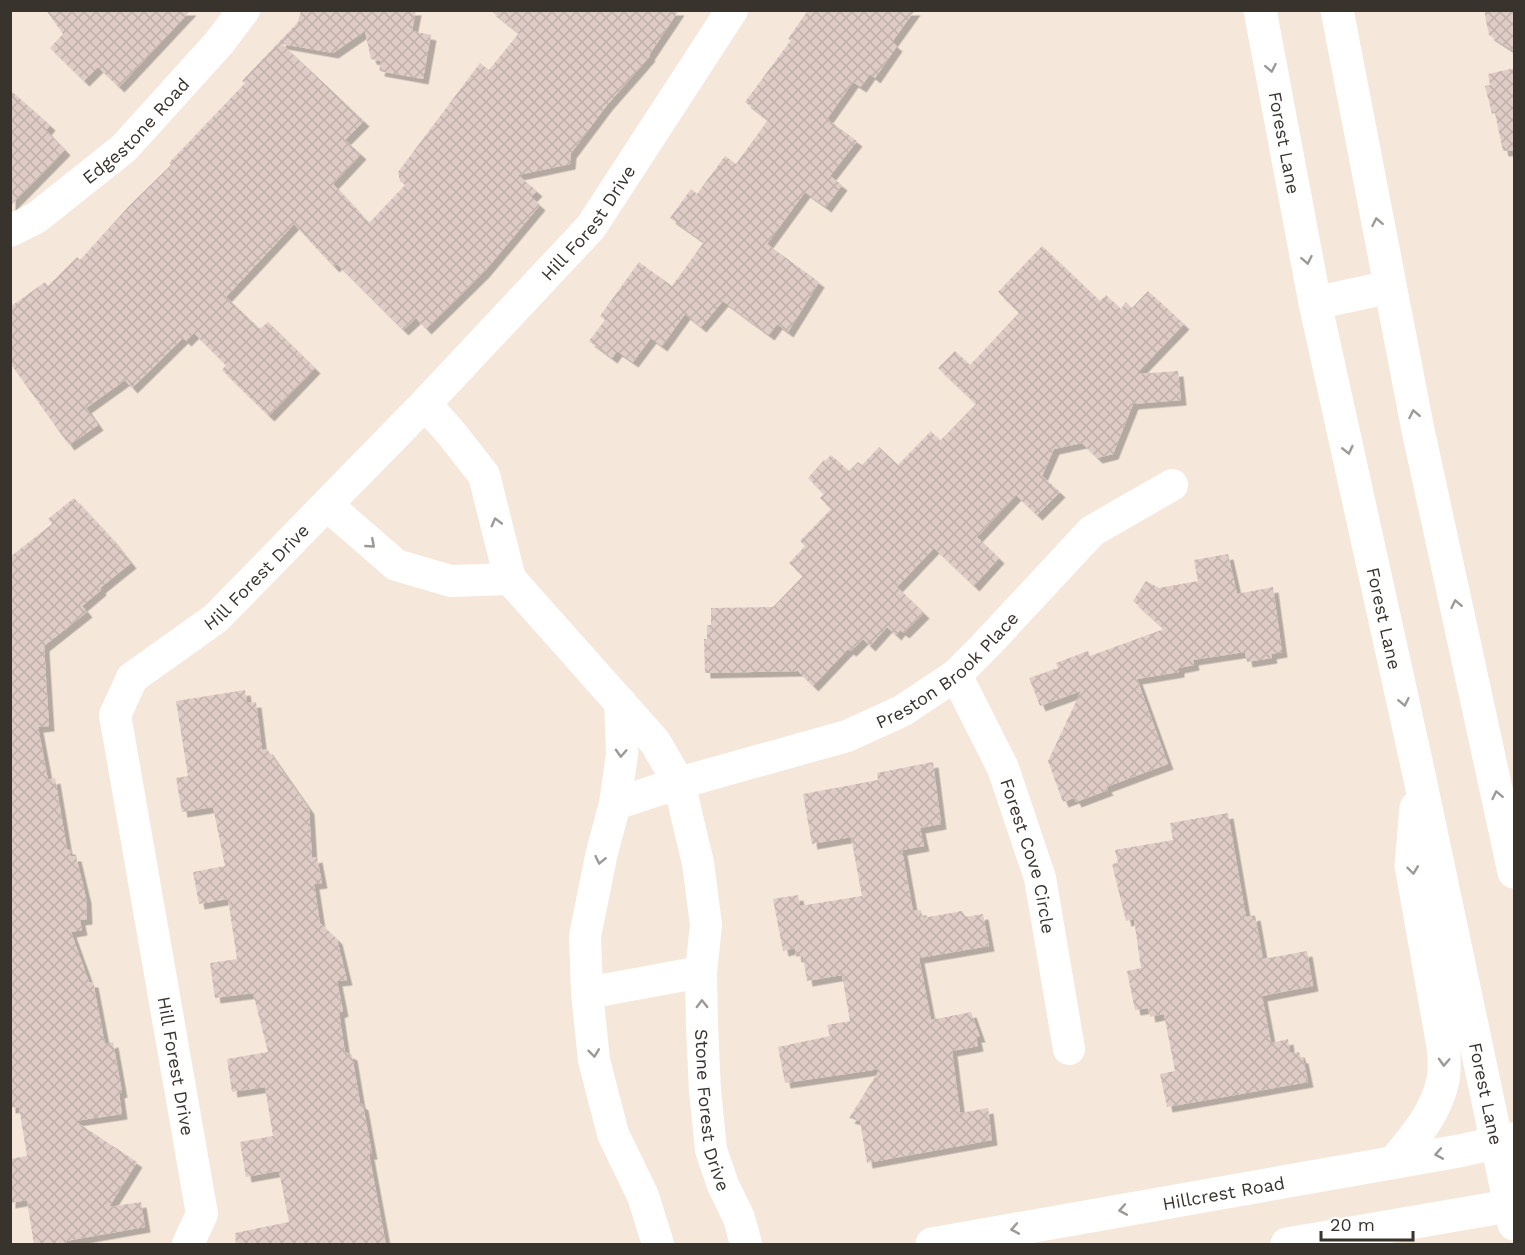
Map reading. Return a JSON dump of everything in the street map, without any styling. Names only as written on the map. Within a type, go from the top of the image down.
[{"type":"main road","name":"Forest Lane","points":[[1260,10],[1315,303],[1418,770],[1506,1141],[1513,1211]]},
{"type":"main road","points":[[1337,10],[1418,430],[1515,873]]},
{"type":"main road","points":[[1315,303],[1390,287]]},
{"type":"main road","points":[[1394,1162],[1421,1129],[1435,1106],[1443,1079],[1444,1052],[1411,865],[1418,770]]},
{"type":"main road","name":"Hillcrest Road","points":[[932,1245],[1506,1141]]},
{"type":"main road","points":[[1287,1245],[1513,1211]]},
{"type":"street","name":"Edgestone Road","points":[[10,231],[36,218],[124,148],[219,42],[244,10]]},
{"type":"street","name":"Hill Forest Drive","points":[[188,1245],[202,1214],[115,715],[132,678],[216,618],[425,404],[591,227],[732,10]]},
{"type":"street","name":"Stone Forest Drive","points":[[425,404],[484,475],[510,579],[655,742],[679,783],[698,863],[706,926],[701,972],[705,1091],[711,1150],[723,1185],[740,1218],[746,1245]]},
{"type":"street","name":"Preston Brook Place","points":[[679,783],[847,736],[902,711],[956,675],[1092,531],[1172,485]]},
{"type":"street","points":[[327,505],[396,565],[451,581],[510,579]]},
{"type":"street","name":"Forest Cove Circle","points":[[956,675],[1003,768],[1040,878],[1069,1049]]},
{"type":"street","points":[[620,702],[622,754],[615,804],[602,852],[585,936],[587,993],[594,1060],[613,1134],[643,1196],[658,1245]]},
{"type":"street","points":[[615,804],[679,783]]},
{"type":"street","points":[[587,993],[701,972]]},
{"type":"building","points":[[46,10],[191,10],[119,87],[98,67],[84,81],[50,48],[63,34]]},
{"type":"building","points":[[301,10],[416,10],[412,31],[431,35],[423,79],[379,71],[381,61],[371,59],[365,31],[333,53],[282,44],[364,121],[345,140],[361,154],[333,184],[369,223],[405,185],[400,181],[398,172],[480,63],[489,70],[519,33],[490,10],[679,10],[650,56],[607,105],[571,153],[570,164],[518,175],[537,191],[531,197],[540,205],[484,272],[426,329],[416,318],[403,330],[337,264],[334,267],[294,224],[226,297],[260,329],[268,322],[315,368],[269,416],[222,370],[226,365],[194,333],[186,341],[183,338],[132,388],[125,380],[86,408],[98,425],[69,445],[10,363],[10,307],[45,282],[48,286],[77,257],[80,260],[245,83],[242,81],[298,22]]},
{"type":"building","points":[[808,10],[915,10],[892,42],[897,46],[875,78],[870,74],[861,87],[853,82],[827,119],[857,141],[830,176],[842,185],[826,207],[805,192],[767,244],[819,282],[788,332],[777,324],[769,335],[723,301],[701,327],[685,314],[662,346],[651,338],[633,362],[617,351],[612,358],[589,341],[605,320],[600,316],[639,262],[672,286],[704,242],[670,218],[691,189],[697,194],[725,156],[736,164],[768,120],[745,102],[791,40],[788,39]]},
{"type":"building","points":[[1484,10],[1515,10],[1515,52],[1489,35]]},
{"type":"building","points":[[1515,68],[1515,150],[1503,151],[1495,113],[1492,114],[1485,86],[1490,85],[1488,74]]},
{"type":"building","points":[[10,90],[50,125],[46,130],[65,150],[10,206]]},
{"type":"building","points":[[1042,246],[1100,301],[1106,295],[1121,309],[1126,302],[1132,308],[1148,291],[1184,324],[1136,374],[1178,371],[1181,400],[1133,404],[1113,454],[1097,458],[1082,443],[1054,449],[1042,476],[1060,492],[1037,515],[1016,495],[977,537],[999,558],[974,586],[934,548],[897,587],[924,613],[904,633],[900,630],[896,635],[887,627],[870,646],[863,639],[851,651],[848,649],[813,686],[798,671],[705,673],[704,639],[707,639],[707,625],[711,625],[711,608],[773,607],[803,576],[789,563],[805,546],[800,541],[831,509],[820,498],[824,494],[808,478],[824,460],[831,455],[849,471],[858,462],[862,465],[879,447],[898,465],[931,431],[940,441],[976,404],[938,368],[955,351],[970,365],[1019,313],[998,292]]},
{"type":"building","points":[[74,498],[131,563],[82,606],[87,612],[44,646],[49,726],[38,727],[48,780],[55,778],[67,849],[70,849],[71,856],[76,856],[86,898],[87,919],[80,920],[82,930],[71,932],[89,982],[93,982],[105,1044],[113,1042],[122,1092],[119,1093],[122,1114],[75,1121],[137,1162],[109,1207],[141,1202],[145,1227],[66,1241],[67,1245],[34,1245],[27,1200],[10,1203],[10,1159],[27,1156],[19,1107],[10,1108],[10,557],[52,524],[48,519]]},
{"type":"building","points":[[1228,554],[1237,594],[1273,587],[1282,652],[1271,654],[1272,658],[1247,662],[1245,652],[1193,660],[1194,665],[1179,668],[1179,672],[1137,679],[1168,764],[1106,787],[1108,790],[1076,802],[1074,798],[1063,802],[1048,761],[1081,691],[1040,706],[1029,678],[1058,668],[1056,663],[1088,651],[1090,656],[1164,629],[1133,601],[1146,581],[1159,588],[1198,581],[1194,560]]},
{"type":"building","points":[[245,690],[247,703],[256,702],[262,750],[267,749],[309,809],[312,858],[317,857],[322,883],[314,884],[320,923],[337,939],[347,980],[337,981],[343,1011],[339,1013],[345,1052],[352,1055],[360,1103],[363,1105],[372,1154],[369,1154],[386,1245],[236,1245],[235,1233],[289,1222],[279,1171],[246,1177],[240,1142],[273,1136],[265,1087],[232,1092],[227,1059],[268,1052],[253,993],[215,998],[210,963],[237,959],[228,899],[199,904],[193,872],[225,866],[213,807],[182,812],[176,778],[188,776],[176,701]]},
{"type":"building","points":[[933,762],[941,824],[920,828],[924,846],[902,850],[913,911],[921,910],[923,918],[962,911],[966,917],[983,914],[989,946],[919,958],[931,1020],[971,1012],[980,1037],[976,1037],[978,1046],[952,1051],[960,1113],[988,1108],[992,1140],[867,1163],[860,1121],[849,1118],[880,1069],[785,1083],[778,1047],[830,1036],[827,1025],[850,1021],[842,975],[807,981],[803,956],[796,957],[795,948],[783,951],[773,899],[798,895],[800,906],[862,896],[851,837],[812,844],[803,794],[878,780],[877,773]]},
{"type":"building","points":[[1228,813],[1246,917],[1255,915],[1263,959],[1307,951],[1313,986],[1262,996],[1271,1043],[1288,1039],[1290,1053],[1299,1052],[1303,1058],[1308,1082],[1167,1107],[1160,1074],[1175,1071],[1164,1014],[1150,1017],[1148,1008],[1135,1010],[1127,971],[1141,968],[1134,919],[1126,921],[1112,864],[1118,863],[1115,850],[1173,840],[1170,823]]}]
